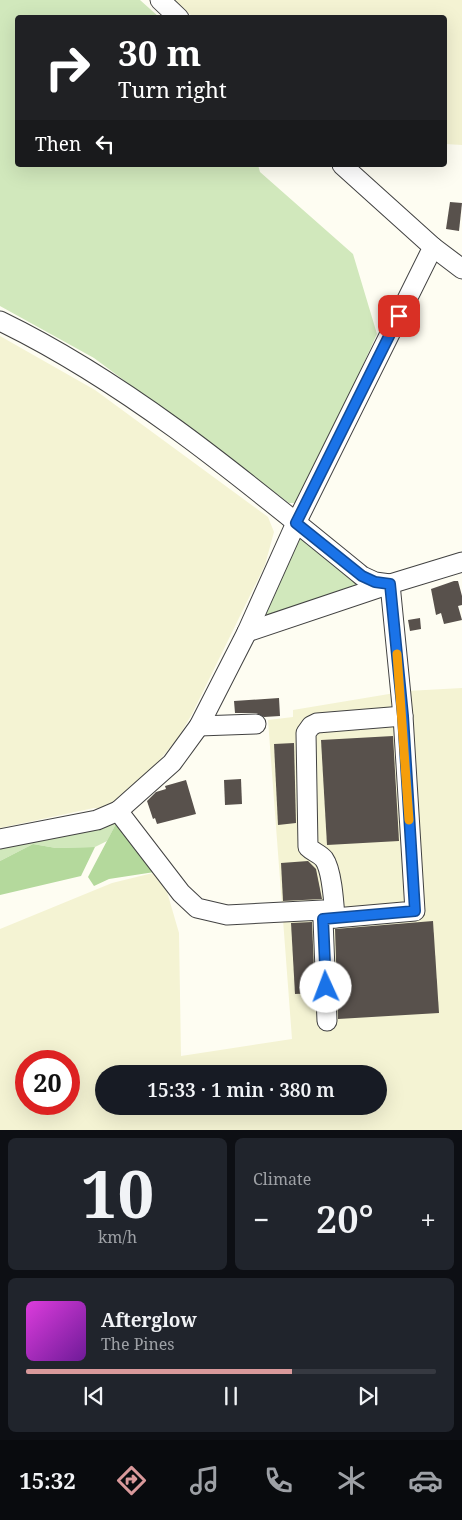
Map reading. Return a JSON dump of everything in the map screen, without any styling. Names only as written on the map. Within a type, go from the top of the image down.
[{"type":"lane","points":[[160,0],[176,15]]},
{"type":"lane","points":[[344,167],[433,247],[462,269]]},
{"type":"lane","points":[[0,839],[97,820],[118,811],[172,763],[199,726],[247,632],[296,523],[433,247]]},
{"type":"lane","points":[[0,321],[68,358],[114,386],[296,523],[362,576],[375,582],[390,584]]},
{"type":"lane","points":[[247,632],[462,562]]},
{"type":"lane","points":[[329,918],[415,911],[403,716],[390,584]]},
{"type":"lane","points":[[327,1021],[328,866],[323,858],[308,847],[306,733],[311,726],[322,722],[403,716]]},
{"type":"lane","points":[[199,726],[256,724]]},
{"type":"lane","points":[[118,811],[181,893],[198,908],[227,915],[322,910],[329,918]]},
{"type":"green space","points":[[0,0],[140,0],[157,15],[15,15],[15,167],[259,167],[260,172],[353,254],[377,334],[300,503],[289,503],[94,358],[0,306]]},
{"type":"green space","points":[[174,0],[462,0],[462,145],[447,144],[447,15],[191,15]]},
{"type":"green space","points":[[0,336],[95,390],[268,517],[274,532],[265,565],[192,714],[178,738],[152,769],[111,809],[94,808],[0,828]]},
{"type":"green space","points":[[299,535],[362,589],[262,618]]},
{"type":"green space","points":[[462,688],[462,1130],[0,1130],[0,929],[112,883],[161,871],[179,933],[181,1056],[292,1039],[268,720],[293,717],[293,710],[407,691]]},
{"type":"green space","points":[[119,818],[107,841],[95,847],[56,848],[33,844],[0,861],[0,842]]},
{"type":"green space","points":[[119,818],[161,871],[109,879],[94,886],[88,877]]},
{"type":"green space","points":[[33,844],[56,848],[95,847],[81,876],[0,895],[0,861]]},
{"type":"building","points":[[450,202],[462,203],[459,231],[446,229]]},
{"type":"building","points":[[458,581],[462,596],[462,605],[458,606],[462,620],[444,624],[441,613],[436,615],[431,589]]},
{"type":"building","points":[[420,618],[421,629],[410,631],[408,620]]},
{"type":"building","points":[[279,698],[280,716],[264,717],[256,713],[235,713],[234,701]]},
{"type":"building","points":[[393,736],[399,841],[327,845],[321,740]]},
{"type":"building","points":[[294,743],[296,823],[278,825],[274,744]]},
{"type":"building","points":[[241,779],[242,804],[225,805],[224,780]]},
{"type":"building","points":[[186,780],[196,814],[157,824],[155,818],[153,819],[147,801],[156,792],[166,789],[165,786]]},
{"type":"building","points":[[308,861],[316,869],[322,899],[283,901],[281,863]]},
{"type":"building","points":[[433,921],[439,1013],[338,1019],[335,929]]},
{"type":"building","points":[[312,922],[315,993],[295,994],[291,923]]},
{"type":"slow traffic","points":[[397,654],[403,716],[409,820]]},
{"type":"route","points":[[326,987],[323,919],[415,911],[403,716],[390,584],[368,580],[296,523],[399,316]]}]
